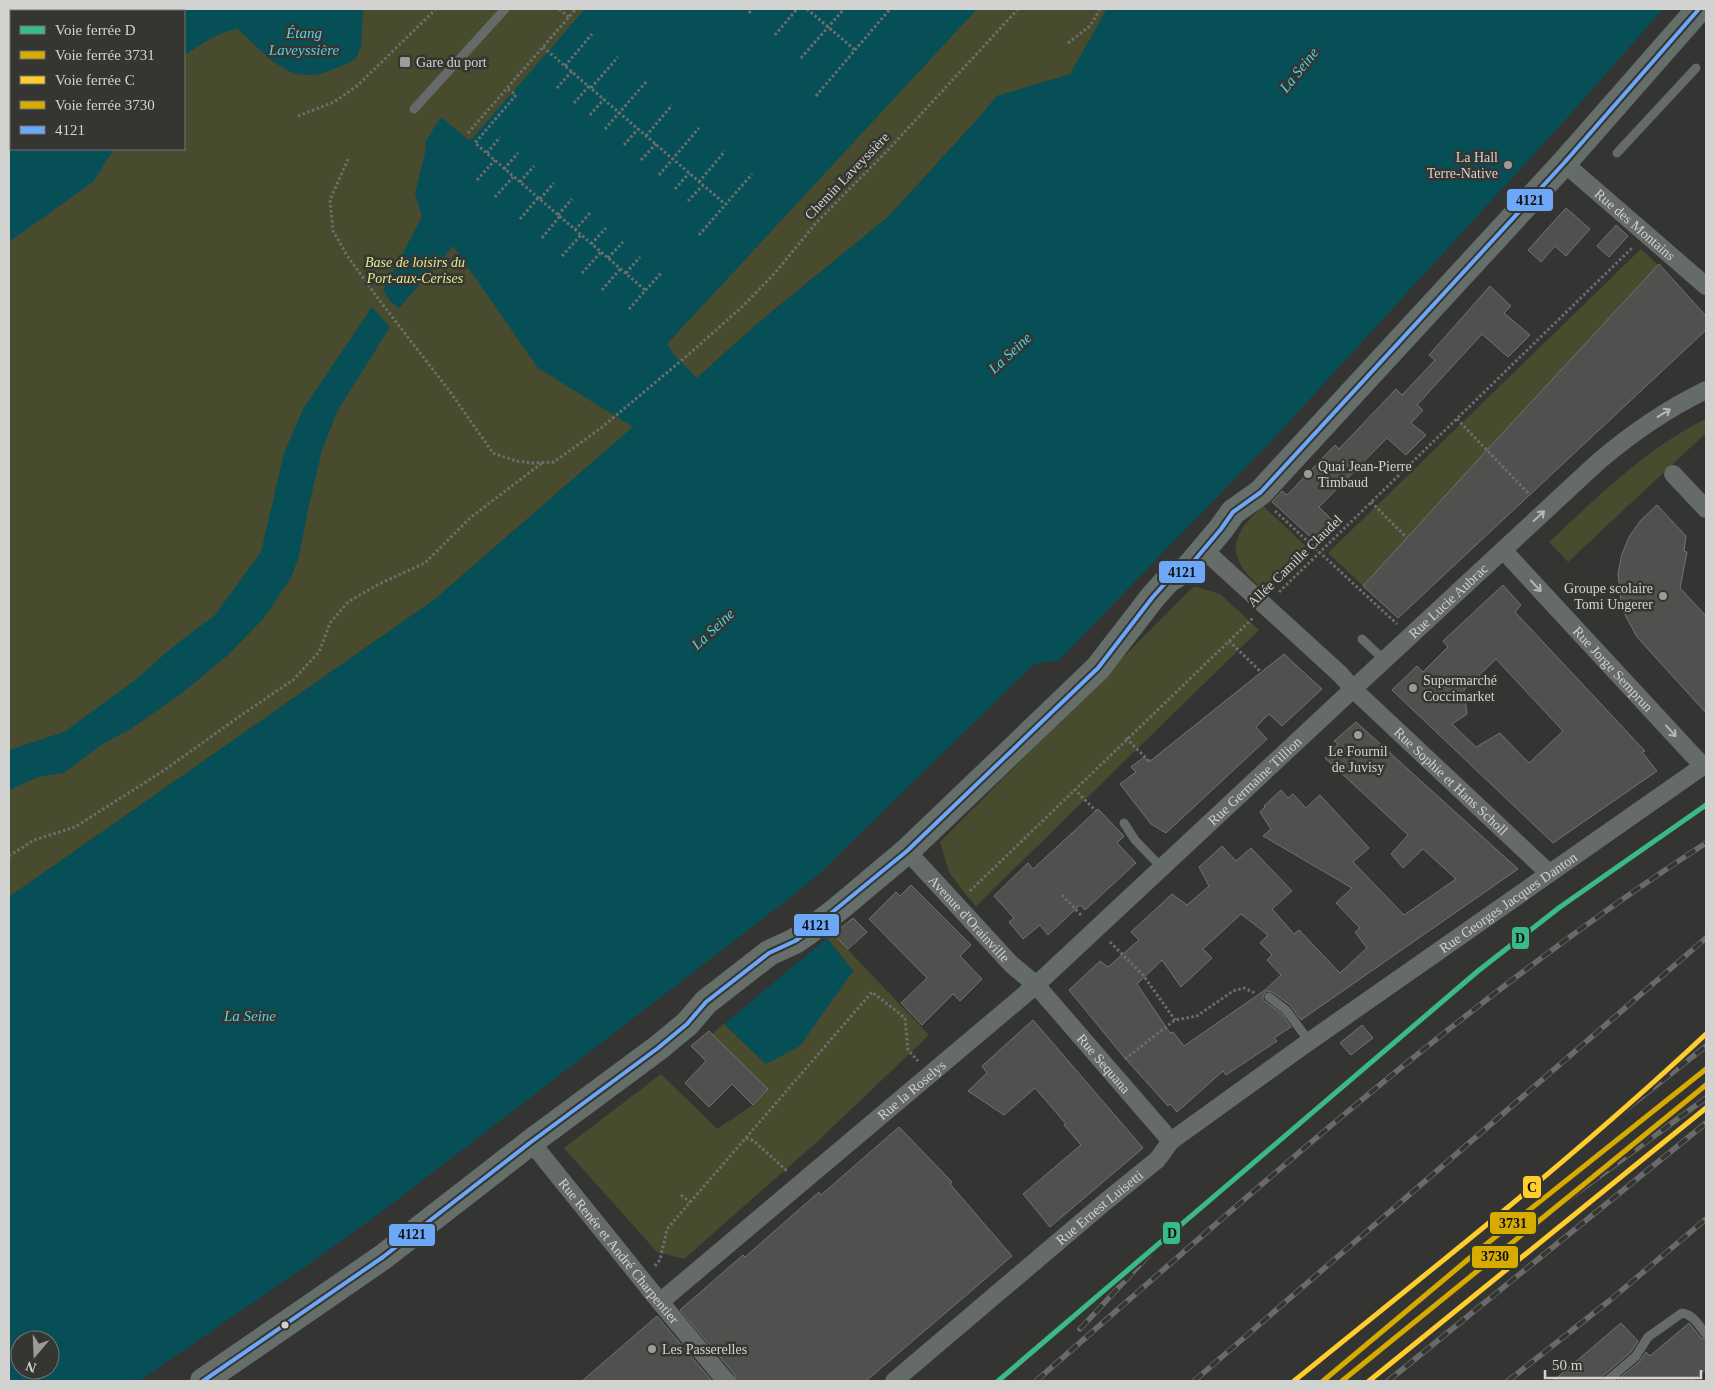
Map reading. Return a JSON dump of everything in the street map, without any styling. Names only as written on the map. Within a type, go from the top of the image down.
[{"type":"main road","points":[[203,1381],[383,1256],[531,1142],[658,1048],[687,1024],[706,1002],[769,953],[795,941],[838,909],[907,851],[1098,668],[1168,580],[1188,568],[1233,512],[1261,492],[1564,162],[1700,9]]},
{"type":"street","name":"Rue des Montains","points":[[1564,162],[1704,279]]},
{"type":"street","name":"Rue Lucie Aubrac","points":[[1353,690],[1576,481],[1622,442],[1664,412],[1706,390]]},
{"type":"street","points":[[1674,474],[1706,509]]},
{"type":"street","points":[[1203,549],[1341,675],[1353,690]]},
{"type":"street","name":"Rue Jorge Semprun","points":[[1504,550],[1705,765]]},
{"type":"street","name":"Rue Germaine Tillion","points":[[1160,870],[1353,690]]},
{"type":"street","name":"Rue Sophie et Hans Scholl","points":[[1353,690],[1549,873]]},
{"type":"street","name":"Rue Georges Jacques Danton","points":[[1309,1041],[1705,765]]},
{"type":"street","name":"Avenue d'Orainville","points":[[907,851],[1011,964],[1036,985]]},
{"type":"street","name":"Rue la Roselys","points":[[660,1302],[1036,985],[1160,870]]},
{"type":"street","name":"Rue Sequana","points":[[1036,985],[1171,1141]]},
{"type":"street","name":"Rue Ernest Luisetti","points":[[894,1381],[1157,1160],[1171,1141],[1309,1041]]},
{"type":"street","name":"Rue Renée et André Charpentier","points":[[531,1142],[726,1381]]},
{"type":"lane","points":[[414,109],[504,9]]},
{"type":"lane","points":[[1700,9],[1706,15]]},
{"type":"lane","points":[[1617,154],[1696,68]]},
{"type":"lane","points":[[1362,639],[1384,660]]},
{"type":"lane","points":[[1124,823],[1135,840],[1160,870]]},
{"type":"lane","points":[[1265,998],[1286,1010],[1309,1041]]},
{"type":"lane","points":[[1607,1381],[1636,1356],[1648,1337],[1682,1314],[1692,1317],[1706,1334]]},
{"type":"path","points":[[298,116],[334,102],[357,86],[436,9]]},
{"type":"path","points":[[559,9],[569,17]]},
{"type":"path","points":[[468,133],[576,9]]},
{"type":"path","points":[[749,12],[752,9]]},
{"type":"path","points":[[775,35],[797,9]]},
{"type":"path","points":[[807,9],[855,50]]},
{"type":"path","points":[[801,58],[844,9]]},
{"type":"path","points":[[816,96],[890,9]]},
{"type":"path","name":"Chemin Laveyssière","points":[[542,463],[554,462],[601,428],[743,306],[775,274],[816,224],[887,151],[1018,9]]},
{"type":"path","points":[[1068,43],[1090,26],[1100,9]]},
{"type":"path","points":[[565,66],[592,34]]},
{"type":"path","points":[[543,47],[725,204]]},
{"type":"path","points":[[574,102],[618,57]]},
{"type":"path","points":[[556,88],[572,71]]},
{"type":"path","points":[[605,129],[646,82]]},
{"type":"path","points":[[508,88],[516,95],[475,143],[646,290]]},
{"type":"path","points":[[590,116],[604,99]]},
{"type":"path","points":[[646,136],[672,105]]},
{"type":"path","points":[[658,175],[699,128]]},
{"type":"path","points":[[624,145],[638,129]]},
{"type":"path","points":[[486,153],[500,137]]},
{"type":"path","points":[[641,160],[656,144]]},
{"type":"path","points":[[688,201],[725,151]]},
{"type":"path","points":[[504,169],[518,153]]},
{"type":"path","points":[[348,159],[330,200],[333,231],[348,257],[451,393],[493,453],[516,461],[542,463]]},
{"type":"path","points":[[477,180],[494,160]]},
{"type":"path","points":[[520,182],[534,166]]},
{"type":"path","points":[[675,189],[689,173]]},
{"type":"path","points":[[699,235],[752,174]]},
{"type":"path","points":[[495,197],[513,177]]},
{"type":"path","points":[[520,219],[554,183]]},
{"type":"path","points":[[542,238],[572,198]]},
{"type":"path","points":[[575,230],[590,213]]},
{"type":"path","points":[[591,244],[606,228]]},
{"type":"path","name":"Allée Camille Claudel","points":[[956,904],[1647,233]]},
{"type":"path","points":[[562,256],[581,235]]},
{"type":"path","points":[[608,258],[623,242]]},
{"type":"path","points":[[582,273],[601,252]]},
{"type":"path","points":[[626,273],[640,258]]},
{"type":"path","points":[[602,290],[621,268]]},
{"type":"path","points":[[629,309],[662,272]]},
{"type":"path","points":[[1457,419],[1530,495]]},
{"type":"path","points":[[9,856],[34,840],[75,827],[163,772],[293,680],[319,652],[330,623],[348,602],[379,584],[425,563],[470,518],[542,463]]},
{"type":"path","points":[[1371,502],[1407,538]]},
{"type":"path","points":[[1269,505],[1410,636]]},
{"type":"path","points":[[1229,640],[1261,672]]},
{"type":"path","points":[[1126,738],[1149,761]]},
{"type":"path","points":[[1074,789],[1096,811]]},
{"type":"path","points":[[1062,895],[1080,915],[1087,917],[1144,975],[1174,1020]]},
{"type":"path","points":[[1126,1059],[1174,1020],[1197,1016],[1233,991],[1244,988],[1265,998]]},
{"type":"path","points":[[642,1279],[660,1260],[667,1229],[872,992],[905,1018],[908,1050],[929,1075]]},
{"type":"path","points":[[746,1138],[754,1141],[800,1184]]},
{"type":"path","points":[[681,1195],[690,1202]]},
{"type":"green space","name":"Base de loisirs du Port-aux-Cerises","points":[[9,9],[1107,9],[1070,75],[997,96],[888,217],[758,323],[697,378],[633,427],[434,600],[9,897]]},
{"type":"green space","points":[[1641,249],[1658,265],[1363,586],[1328,553]]},
{"type":"green space","points":[[1706,419],[1706,433],[1568,562],[1549,542],[1623,474],[1663,444]]},
{"type":"green space","points":[[1263,506],[1309,549],[1265,592],[1245,572],[1237,556],[1236,548],[1237,539],[1242,529]]},
{"type":"green space","points":[[1194,586],[1220,594],[1259,630],[976,906],[949,872],[940,842]]},
{"type":"green space","points":[[833,934],[929,1035],[819,1140],[684,1259],[657,1252],[564,1148],[661,1074],[717,1129],[753,1105],[768,1089],[712,1034],[724,1024],[766,1064],[853,971],[827,938]]},
{"type":"water","name":"Étang Laveyssière","points":[[9,9],[363,9],[361,48],[356,58],[334,69],[318,74],[304,75],[280,66],[237,29],[215,36],[185,55],[185,10],[10,10],[10,150],[113,150],[93,182],[9,242]]},
{"type":"water","name":"La Seine","points":[[585,9],[977,9],[667,344],[674,355],[697,378],[758,323],[888,217],[997,96],[1070,74],[1107,9],[1663,9],[1576,108],[1276,436],[1059,660],[1034,664],[821,872],[791,897],[384,1210],[139,1381],[9,1381],[9,897],[434,600],[633,427],[538,368],[453,246],[399,308],[390,301],[383,290],[422,217],[415,194],[426,149],[425,142],[441,117],[470,141]]},
{"type":"water","points":[[372,307],[390,327],[338,410],[322,450],[299,556],[291,578],[264,618],[229,654],[181,694],[129,730],[104,743],[64,773],[38,777],[9,790],[9,750],[64,732],[134,681],[175,645],[215,615],[261,552],[284,453],[303,409]]},
{"type":"water","points":[[827,938],[853,971],[800,1046],[766,1064],[724,1024]]},
{"type":"building","points":[[1566,208],[1590,229],[1566,256],[1555,246],[1541,262],[1528,250]]},
{"type":"building","points":[[1616,225],[1628,236],[1609,257],[1597,246]]},
{"type":"building","points":[[1659,264],[1706,316],[1706,330],[1398,618],[1363,586]]},
{"type":"building","points":[[1490,286],[1511,306],[1504,313],[1530,335],[1508,357],[1482,334],[1417,405],[1423,410],[1411,423],[1426,435],[1406,455],[1387,438],[1319,507],[1335,523],[1316,542],[1272,502],[1282,491],[1287,495],[1335,445],[1339,449],[1396,389],[1402,395],[1435,360],[1429,355]]},
{"type":"building","name":"Groupe scolaire Tomi Ungerer","points":[[1657,505],[1686,536],[1684,551],[1687,552],[1680,588],[1706,616],[1706,713],[1637,637],[1624,613],[1621,602],[1618,573],[1622,554],[1629,537],[1641,520]]},
{"type":"building","points":[[1503,585],[1521,605],[1515,612],[1645,751],[1642,752],[1657,771],[1553,843],[1392,690],[1417,666],[1423,672],[1448,647],[1443,641]],"holes":[[[1496,659],[1563,731],[1529,763],[1500,733],[1476,747],[1452,724],[1467,714],[1464,690]]]},
{"type":"building","points":[[1284,654],[1322,689],[1282,726],[1269,714],[1256,727],[1267,739],[1166,833],[1151,824],[1120,784],[1136,772],[1131,767],[1144,757],[1149,762]]},
{"type":"building","points":[[1356,722],[1518,869],[1301,1020],[1290,1005],[1272,992],[1266,991],[1263,1000],[1282,1014],[1291,1027],[1274,1038],[1277,1041],[1226,1075],[1223,1071],[1177,1112],[1170,1104],[1168,1106],[1123,1056],[1069,990],[1100,961],[1108,967],[1139,940],[1131,932],[1172,894],[1187,905],[1209,886],[1199,867],[1222,846],[1236,861],[1251,848],[1292,891],[1272,909],[1294,934],[1299,930],[1340,973],[1367,948],[1355,932],[1360,928],[1336,903],[1352,888],[1263,836],[1271,829],[1260,812],[1281,790],[1288,798],[1293,794],[1306,808],[1320,795],[1369,848],[1353,862],[1404,915],[1456,879],[1423,849],[1403,868],[1391,854],[1408,835],[1325,758],[1338,744],[1334,741]],"holes":[[[1241,914],[1268,935],[1260,943],[1272,955],[1267,960],[1281,975],[1265,990],[1184,1046],[1173,1032],[1170,1033],[1137,984],[1162,960],[1181,987],[1212,958],[1203,949]]]},
{"type":"building","points":[[1098,809],[1124,836],[1117,843],[1136,863],[1085,910],[1080,905],[1048,935],[1040,925],[1023,939],[1009,922],[1014,918],[994,896],[1028,863],[1033,869]]},
{"type":"building","points":[[911,885],[971,945],[960,956],[982,979],[960,1001],[953,994],[922,1025],[901,1003],[927,978],[869,919],[896,892],[900,896]]},
{"type":"building","points":[[853,918],[867,932],[848,949],[833,934]]},
{"type":"building","points":[[1033,1020],[1143,1148],[1050,1227],[1023,1194],[1081,1145],[1064,1125],[1066,1124],[1035,1088],[1004,1115],[968,1091],[987,1073],[982,1066]]},
{"type":"building","points":[[1362,1025],[1373,1038],[1351,1055],[1340,1043]]},
{"type":"building","points":[[709,1031],[768,1089],[753,1105],[732,1084],[709,1107],[685,1083],[706,1061],[691,1046]]},
{"type":"building","points":[[899,1127],[952,1182],[950,1184],[1012,1256],[866,1381],[736,1381],[734,1374],[680,1310],[743,1255],[745,1257],[819,1192],[821,1195]]},
{"type":"building","name":"Les Passerelles","points":[[657,1316],[712,1381],[582,1381]]},
{"type":"building","points":[[1621,1323],[1638,1341],[1631,1352],[1603,1376],[1601,1381],[1553,1381]]},
{"type":"building","points":[[1689,1323],[1701,1338],[1706,1340],[1706,1369],[1692,1381],[1616,1381],[1640,1361],[1646,1352],[1650,1356]]},
{"type":"railway","points":[[1036,1381],[1279,1169],[1445,1032],[1530,966],[1617,903],[1706,843]]},
{"type":"railway","points":[[1194,1381],[1706,938]]},
{"type":"railway","points":[[1592,1136],[1706,1046]]},
{"type":"railway","points":[[1537,1222],[1706,1098]]},
{"type":"railway","points":[[1388,1381],[1706,1123]]},
{"type":"railway","points":[[1508,1381],[1609,1301],[1706,1219]]},
{"type":"railway","points":[[1080,1329],[1160,1243]]},
{"type":"rail line","name":"D","points":[[998,1381],[1478,971],[1560,907],[1706,805]]},
{"type":"rail line","name":"C","points":[[1294,1381],[1555,1168],[1706,1034]]},
{"type":"rail line","name":"3731","points":[[1323,1381],[1484,1246],[1706,1069]]},
{"type":"rail line","name":"3730","points":[[1342,1381],[1706,1085]]},
{"type":"rail line","name":"C","points":[[1369,1381],[1706,1108]]},
{"type":"transit line","name":"4121","points":[[203,1381],[383,1257],[531,1142],[658,1048],[687,1024],[706,1002],[769,953],[795,941],[808,932],[907,851],[1098,668],[1168,580],[1188,568],[1233,512],[1261,492],[1564,163],[1699,9]]},
{"type":"place","name":"Gare du port","points":[[405,62]]},
{"type":"place","name":"La Hall Terre-Native","points":[[1508,165]]},
{"type":"place","name":"Quai Jean-Pierre Timbaud","points":[[1308,474]]},
{"type":"place","name":"Groupe scolaire Tomi Ungerer","points":[[1663,596]]},
{"type":"place","name":"Supermarché Coccimarket","points":[[1413,688]]},
{"type":"place","name":"Le Fournil de Juvisy","points":[[1358,735]]},
{"type":"place","name":"Les Passerelles","points":[[652,1349]]}]
